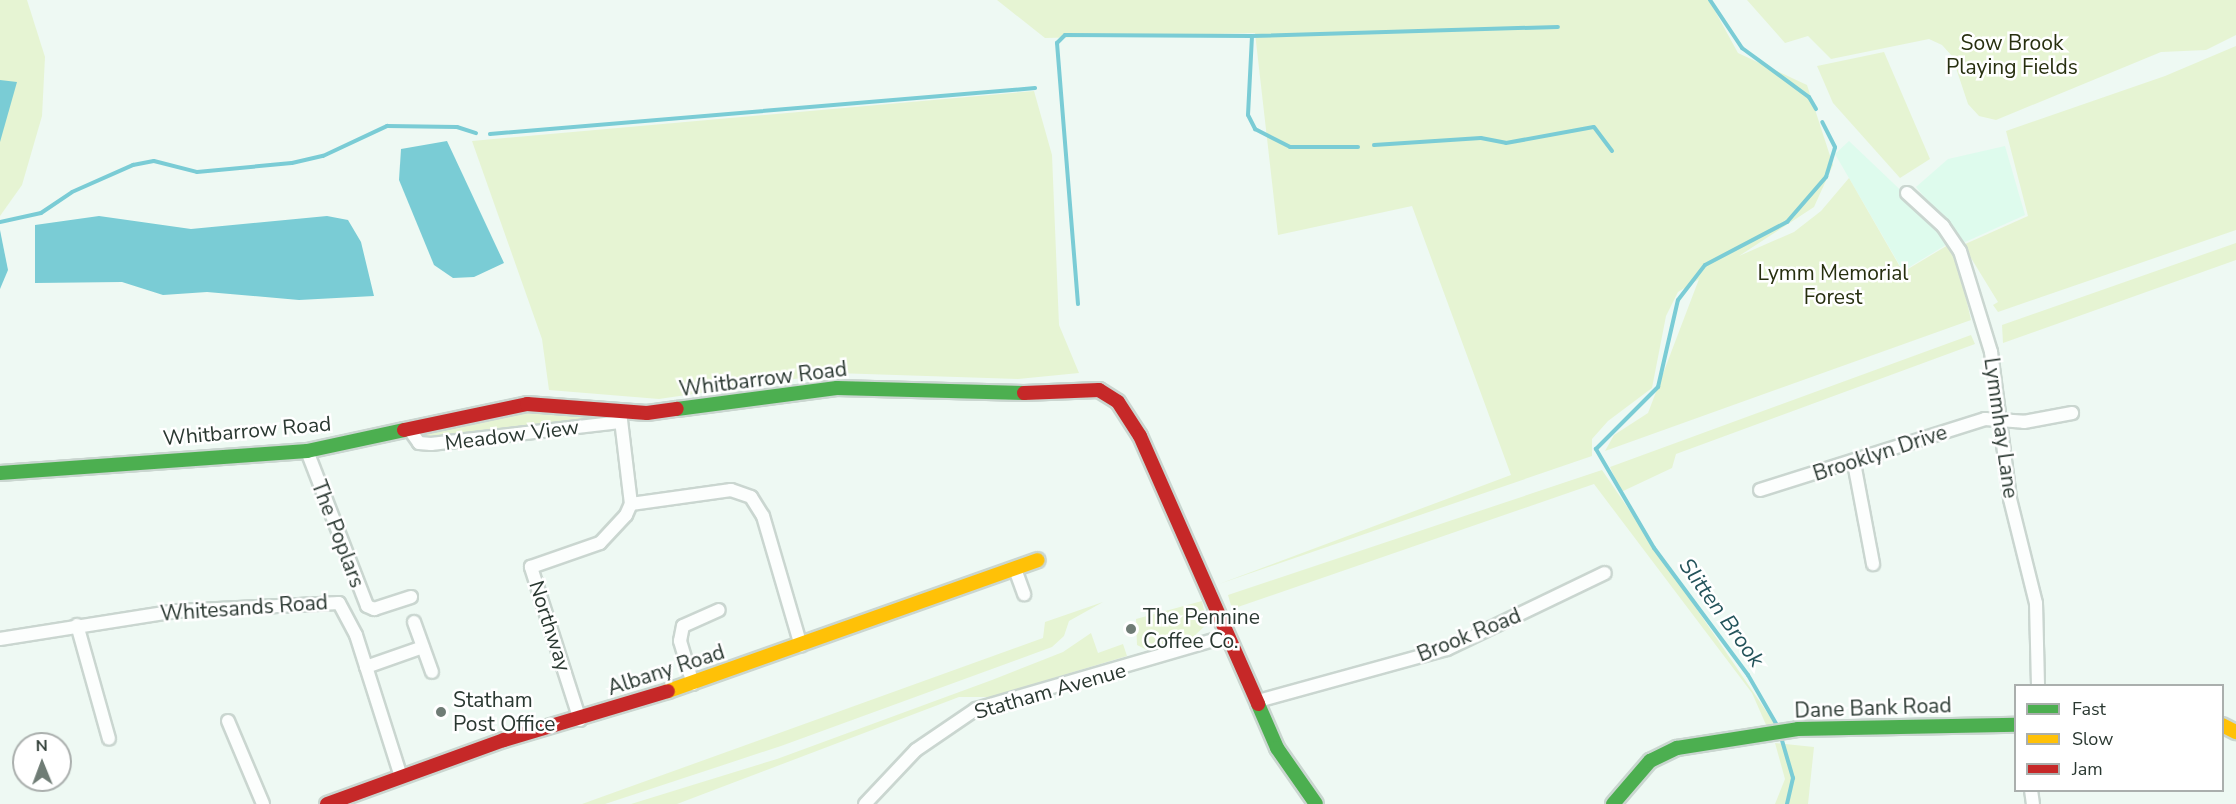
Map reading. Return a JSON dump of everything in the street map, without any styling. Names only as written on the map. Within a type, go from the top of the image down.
[{"type":"street","name":"Lymmhay Lane","points":[[1907,193],[1943,226],[1960,251],[1991,352],[1999,423],[2036,603],[2038,684]]},
{"type":"street","name":"Whitbarrow Road","points":[[0,473],[307,451],[527,404],[620,417],[837,388],[954,395],[1099,390],[1118,402],[1140,436],[1227,636],[1287,766],[1316,804]]},
{"type":"street","name":"Brooklyn Drive","points":[[1760,490],[1854,463],[1985,420],[1999,423],[2072,412]]},
{"type":"street","name":"Meadow View","points":[[410,430],[419,442],[431,444],[620,417]]},
{"type":"street","points":[[620,417],[631,504],[731,490],[751,497],[763,516],[801,646]]},
{"type":"street","name":"The Poplars","points":[[307,451],[367,606],[374,609],[411,597]]},
{"type":"street","points":[[1854,463],[1873,564]]},
{"type":"street","name":"Northway","points":[[580,720],[531,567],[600,543],[616,530],[631,504]]},
{"type":"street","name":"Albany Road","points":[[327,804],[401,777],[693,684],[1037,560]]},
{"type":"street","points":[[1016,569],[1024,594]]},
{"type":"street","name":"Brook Road","points":[[1258,701],[1446,649],[1605,573]]},
{"type":"street","name":"Whitesands Road","points":[[0,639],[77,625],[330,600],[347,611],[401,777]]},
{"type":"street","points":[[693,684],[680,633],[689,620],[718,610]]},
{"type":"street","points":[[414,622],[432,672]]},
{"type":"street","points":[[77,625],[109,739]]},
{"type":"street","name":"Statham Avenue","points":[[865,804],[916,750],[976,709],[1227,636]]},
{"type":"street","points":[[366,667],[423,647]]},
{"type":"street","points":[[228,721],[263,804]]},
{"type":"street","name":"Dane Bank Road","points":[[1613,804],[1650,761],[1677,748],[1787,731],[2014,725]]},
{"type":"shaded area","points":[[1849,141],[1935,223],[1949,243],[1903,271],[1835,154]]},
{"type":"shaded area","points":[[2005,146],[2025,215],[1963,243],[1916,187],[1948,159]]},
{"type":"green space","points":[[0,0],[27,0],[45,57],[42,116],[22,185],[0,216]]},
{"type":"green space","name":"Lymm Memorial Forest","points":[[997,0],[1709,0],[1738,53],[1807,85],[1833,165],[1814,207],[1739,256],[1794,232],[1821,211],[1849,178],[1903,272],[1948,245],[1957,259],[1971,320],[1605,451],[1614,435],[1648,413],[1699,279],[1678,292],[1666,316],[1652,388],[1608,421],[1592,439],[1592,456],[1219,584],[1511,475],[1412,206],[1278,235],[1255,33],[1045,38]]},
{"type":"green space","name":"Sow Brook Playing Fields","points":[[1747,0],[2236,0],[2236,35],[2206,50],[2161,52],[1996,120],[1979,116],[1968,104],[1952,56],[1942,45],[1929,39],[1831,59],[1808,36],[1785,43]]},
{"type":"green space","points":[[2236,46],[2236,230],[1998,312],[1993,305],[1998,302],[1963,245],[2028,216],[2006,131],[2165,76]]},
{"type":"green space","points":[[1884,52],[1930,159],[1900,178],[1833,103],[1817,66]]},
{"type":"green space","points":[[1034,91],[1052,155],[1059,325],[1079,373],[1018,379],[835,373],[659,399],[549,390],[542,339],[472,141]]},
{"type":"green space","points":[[2236,243],[2236,260],[2003,343],[2002,325]]},
{"type":"green space","points":[[1971,335],[1975,344],[1676,454],[1672,468],[1621,492],[1610,467]]},
{"type":"green space","points":[[552,404],[620,422],[431,444],[410,430]]},
{"type":"green space","points":[[1602,470],[1775,724],[1767,727],[1752,693],[1594,484],[1232,609],[1228,595]]},
{"type":"green space","points":[[1202,601],[1207,624],[1193,637],[1149,651],[1137,645],[1136,619]]},
{"type":"green space","points":[[1103,602],[1069,621],[1064,636],[1052,647],[781,746],[605,804],[582,804],[1043,638],[1045,622]]},
{"type":"green space","points":[[1091,633],[1098,653],[1123,644],[1127,656],[990,697],[959,697],[677,804],[631,804],[777,759],[992,680],[1063,652]]},
{"type":"green space","points":[[1775,743],[1814,747],[1808,804],[1775,804],[1785,779]]},
{"type":"water","points":[[0,80],[17,82],[0,142]]},
{"type":"water","points":[[447,141],[504,263],[474,277],[453,278],[434,265],[399,180],[401,149]]},
{"type":"water","points":[[99,216],[191,229],[327,216],[348,220],[361,242],[374,296],[299,300],[207,292],[163,295],[122,282],[35,283],[35,225]]},
{"type":"water","points":[[0,230],[8,270],[0,289]]},
{"type":"waterway","points":[[1710,0],[1742,48],[1809,97],[1816,109]]},
{"type":"waterway","points":[[1078,304],[1057,43],[1065,35],[1252,36],[1558,27]]},
{"type":"waterway","points":[[1252,36],[1248,115],[1255,129],[1290,147],[1358,147]]},
{"type":"waterway","points":[[490,134],[1035,88]]},
{"type":"waterway","points":[[1778,727],[1748,675],[1654,548],[1596,449],[1658,387],[1678,300],[1705,265],[1787,222],[1826,177],[1835,147],[1822,122]]},
{"type":"waterway","points":[[0,222],[41,213],[72,192],[133,165],[154,161],[197,172],[292,163],[323,156],[387,126],[457,127],[476,133]]},
{"type":"waterway","points":[[1374,145],[1481,138],[1506,143],[1594,127],[1612,151]]},
{"type":"waterway","name":"Slitten Brook","points":[[1781,737],[1793,778],[1787,804]]},
{"type":"traffic: fast","points":[[677,409],[837,388],[1024,393]]},
{"type":"traffic: fast","points":[[0,473],[307,451],[404,430]]},
{"type":"traffic: fast","points":[[1258,704],[1277,748],[1316,804]]},
{"type":"traffic: fast","points":[[1613,804],[1650,761],[1677,748],[1798,729],[2014,725]]},
{"type":"traffic: slow","points":[[668,691],[1037,560]]},
{"type":"traffic: slow","points":[[2224,726],[2236,732]]},
{"type":"traffic: jam","points":[[1024,393],[1099,390],[1118,402],[1140,436],[1258,704]]},
{"type":"traffic: jam","points":[[404,430],[527,404],[647,413],[677,409]]},
{"type":"traffic: jam","points":[[327,804],[504,740],[668,691]]},
{"type":"place","name":"The Pennine Coffee Co.","points":[[1131,629]]},
{"type":"place","name":"Statham Post Office","points":[[441,712]]}]
